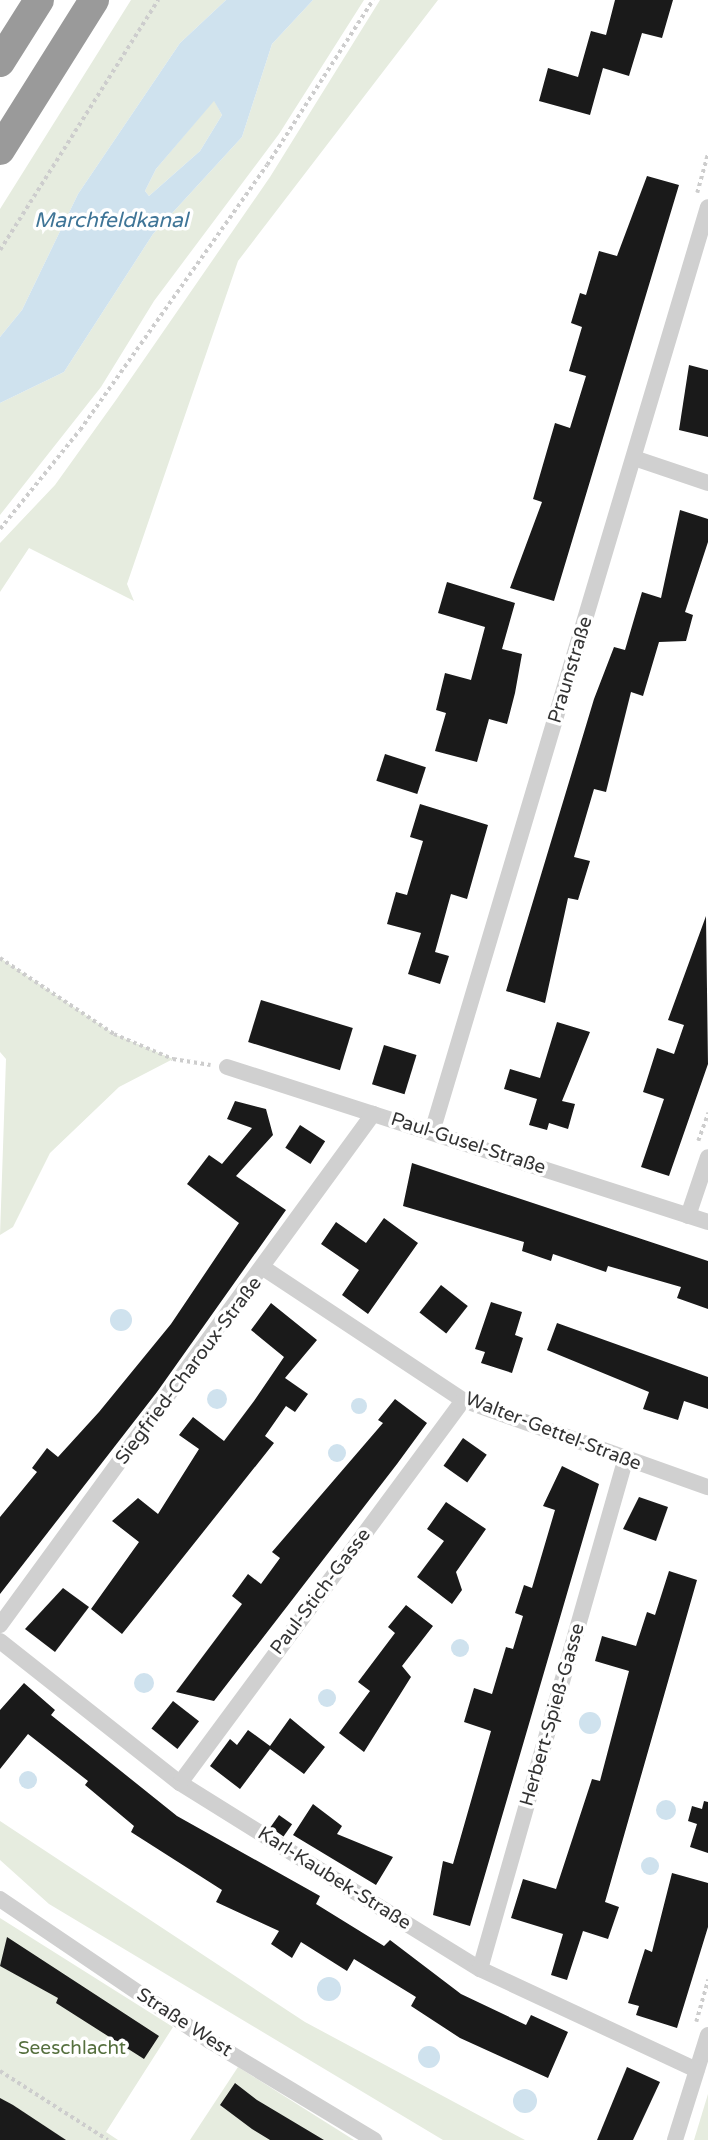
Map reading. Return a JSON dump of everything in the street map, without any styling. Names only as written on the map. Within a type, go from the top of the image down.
[{"type":"highway","points":[[0,62],[39,0]]},
{"type":"highway","points":[[0,150],[94,0]]},
{"type":"street","name":"Praunstraße","points":[[432,1132],[708,207]]},
{"type":"street","points":[[634,458],[708,483]]},
{"type":"street","name":"Paul-Gusel-Straße","points":[[227,1067],[708,1223]]},
{"type":"street","name":"Siegfried-Charoux-Straße","points":[[0,1625],[265,1269],[373,1114]]},
{"type":"street","points":[[688,1216],[708,1157]]},
{"type":"street","name":"Walter-Gettel-Straße","points":[[265,1269],[463,1400],[625,1461],[708,1487]]},
{"type":"street","name":"Paul-Stich-Gasse","points":[[180,1783],[463,1400]]},
{"type":"street","name":"Herbert-Spieß-Gasse","points":[[480,1969],[625,1461]]},
{"type":"street","name":"Karl-Kaubek-Straße","points":[[0,1641],[180,1783],[480,1969],[697,2070]]},
{"type":"street","name":"Straße West","points":[[0,1899],[210,2041],[374,2140]]},
{"type":"street","points":[[675,2140],[708,2035]]},
{"type":"path","points":[[0,250],[158,0]]},
{"type":"path","points":[[0,529],[88,420],[267,165],[373,0]]},
{"type":"path","points":[[0,958],[114,1034],[173,1059],[227,1067]]},
{"type":"path","points":[[0,2071],[108,2140]]},
{"type":"green space","points":[[131,0],[226,0],[180,43],[78,194],[22,310],[0,337],[0,209]]},
{"type":"green space","points":[[313,0],[364,0],[279,134],[154,301],[101,387],[0,515],[0,403],[64,372],[153,234],[242,137],[272,44]]},
{"type":"green space","points":[[380,0],[438,0],[238,261],[127,584],[134,601],[29,548],[0,592],[0,543],[55,485],[116,400],[270,177]]},
{"type":"green space","points":[[214,100],[222,115],[200,151],[149,196],[145,191],[156,169]]},
{"type":"green space","points":[[0,958],[114,1034],[173,1059],[119,1087],[50,1153],[13,1227],[0,1235],[6,1059],[0,1052]]},
{"type":"green space","points":[[0,1821],[305,2022],[525,2140],[443,2140],[49,1904],[0,1860]]},
{"type":"green space","name":"Seeschlacht","points":[[0,1918],[173,2027],[106,2132],[118,2140],[0,2140]]},
{"type":"green space","points":[[238,2067],[354,2140],[190,2140]]},
{"type":"green space","points":[[708,2094],[708,2140],[694,2140]]},
{"type":"water","name":"Marchfeldkanal","points":[[226,0],[313,0],[272,44],[242,137],[153,234],[64,372],[0,403],[0,337],[22,310],[78,194],[180,43]],"holes":[[[214,101],[222,115],[200,151],[149,196],[145,191],[156,169]]]},
{"type":"water","points":[[121,1309],[129,1312],[132,1320],[129,1328],[121,1331],[113,1328],[110,1320],[113,1312]]},
{"type":"water","points":[[217,1389],[224,1392],[227,1399],[224,1406],[217,1409],[210,1406],[207,1399],[210,1392]]},
{"type":"water","points":[[356,1398],[362,1398],[367,1406],[365,1412],[356,1414],[351,1409],[351,1403]]},
{"type":"water","points":[[333,1444],[341,1444],[346,1453],[344,1460],[333,1462],[328,1457],[328,1449]]},
{"type":"water","points":[[460,1639],[466,1642],[469,1648],[466,1654],[460,1657],[454,1654],[451,1648],[454,1642]]},
{"type":"water","points":[[140,1673],[148,1673],[154,1683],[148,1693],[140,1693],[134,1687],[134,1679]]},
{"type":"water","points":[[327,1689],[333,1692],[336,1698],[333,1704],[327,1707],[321,1704],[318,1698],[321,1692]]},
{"type":"water","points":[[590,1712],[598,1715],[601,1723],[598,1731],[590,1734],[582,1731],[579,1723],[582,1715]]},
{"type":"water","points":[[28,1771],[34,1774],[37,1780],[34,1786],[28,1789],[22,1786],[19,1780],[22,1774]]},
{"type":"water","points":[[666,1800],[673,1803],[676,1810],[673,1817],[666,1820],[659,1817],[656,1810],[659,1803]]},
{"type":"water","points":[[650,1857],[656,1860],[659,1866],[656,1872],[650,1875],[644,1872],[641,1866],[644,1860]]},
{"type":"water","points":[[329,1977],[337,1981],[341,1989],[337,1997],[329,2001],[321,1997],[317,1989],[321,1981]]},
{"type":"water","points":[[429,2046],[437,2049],[440,2057],[437,2065],[429,2068],[421,2065],[418,2057],[421,2049]]},
{"type":"water","points":[[525,2089],[533,2093],[537,2101],[533,2109],[525,2113],[517,2109],[513,2101],[517,2093]]},
{"type":"building","points":[[615,0],[673,0],[662,38],[642,33],[629,76],[603,68],[590,115],[539,101],[548,68],[578,77],[591,31],[606,35]]},
{"type":"building","points":[[647,176],[679,185],[554,601],[510,588],[542,502],[533,499],[555,423],[570,428],[586,376],[569,371],[582,327],[571,323],[580,293],[586,295],[599,251],[617,256]]},
{"type":"building","points":[[689,365],[708,370],[708,437],[679,430]]},
{"type":"building","points":[[680,510],[708,519],[708,542],[685,612],[693,615],[686,641],[659,642],[643,696],[631,692],[606,792],[594,789],[574,857],[590,861],[578,900],[568,898],[545,1003],[506,991],[594,699],[614,647],[625,650],[642,592],[661,598]]},
{"type":"building","points":[[447,582],[515,603],[502,649],[522,654],[515,693],[507,724],[489,719],[477,762],[435,751],[446,713],[436,710],[445,673],[471,680],[485,627],[438,613]]},
{"type":"building","points":[[385,754],[426,767],[417,794],[376,781]]},
{"type":"building","points":[[420,804],[488,825],[467,899],[451,894],[435,952],[449,956],[440,984],[408,974],[421,933],[387,924],[396,892],[407,895],[423,841],[410,837]]},
{"type":"building","points":[[706,916],[708,1064],[669,1176],[641,1167],[664,1099],[643,1092],[657,1048],[674,1054],[684,1025],[668,1020]]},
{"type":"building","points":[[261,1000],[353,1028],[340,1070],[248,1042]]},
{"type":"building","points":[[557,1022],[590,1032],[562,1101],[575,1104],[568,1129],[549,1123],[547,1130],[529,1125],[537,1099],[504,1089],[510,1069],[540,1078]]},
{"type":"building","points":[[384,1045],[417,1055],[405,1094],[372,1084]]},
{"type":"building","points":[[235,1101],[266,1109],[273,1135],[236,1176],[286,1210],[157,1392],[0,1594],[0,1517],[37,1472],[32,1468],[47,1448],[58,1457],[99,1412],[171,1324],[239,1223],[187,1184],[209,1155],[222,1164],[252,1128],[227,1119]]},
{"type":"building","points":[[300,1125],[325,1141],[310,1164],[285,1148]]},
{"type":"building","points":[[412,1163],[708,1261],[708,1309],[677,1298],[681,1287],[608,1266],[606,1272],[553,1254],[551,1261],[522,1251],[524,1242],[403,1206]]},
{"type":"building","points":[[384,1218],[418,1243],[368,1314],[342,1295],[359,1270],[321,1244],[336,1222],[366,1243]]},
{"type":"building","points":[[441,1285],[468,1306],[446,1334],[419,1313]]},
{"type":"building","points":[[491,1302],[522,1312],[515,1335],[523,1338],[512,1373],[481,1363],[485,1352],[475,1349]]},
{"type":"building","points":[[271,1303],[317,1340],[285,1378],[308,1394],[295,1412],[286,1406],[265,1436],[274,1443],[122,1634],[91,1609],[139,1542],[112,1521],[138,1498],[158,1514],[199,1449],[179,1435],[193,1417],[224,1441],[254,1401],[284,1357],[251,1330]]},
{"type":"building","points":[[557,1323],[708,1377],[708,1409],[684,1401],[678,1420],[643,1409],[649,1392],[547,1350]]},
{"type":"building","points":[[395,1399],[427,1423],[397,1464],[214,1701],[176,1692],[242,1604],[232,1596],[248,1574],[261,1584],[280,1558],[272,1552],[383,1423],[378,1420]]},
{"type":"building","points":[[463,1438],[487,1455],[467,1482],[443,1466]]},
{"type":"building","points":[[562,1466],[599,1484],[470,1926],[433,1915],[443,1861],[453,1864],[491,1731],[464,1722],[474,1688],[492,1694],[506,1647],[513,1649],[523,1616],[515,1613],[524,1585],[532,1588],[555,1510],[543,1506]]},
{"type":"building","points":[[639,1497],[668,1507],[656,1541],[623,1529]]},
{"type":"building","points":[[446,1502],[486,1529],[456,1572],[462,1590],[452,1604],[417,1577],[444,1541],[427,1529]]},
{"type":"building","points":[[669,1571],[697,1580],[605,1902],[619,1907],[608,1939],[583,1931],[567,1980],[551,1975],[563,1934],[511,1918],[523,1879],[556,1889],[592,1779],[600,1781],[629,1671],[595,1661],[602,1636],[636,1646],[647,1612],[655,1615]]},
{"type":"building","points":[[63,1588],[89,1607],[55,1652],[25,1629]]},
{"type":"building","points":[[406,1605],[433,1626],[402,1666],[411,1677],[364,1752],[339,1733],[370,1691],[358,1682],[395,1633],[388,1627]]},
{"type":"building","points":[[24,1683],[55,1710],[51,1715],[177,1816],[320,1896],[316,1904],[384,1946],[390,1940],[461,1994],[526,2025],[531,2015],[568,2032],[548,2078],[460,2038],[411,2006],[416,1997],[354,1959],[347,1971],[301,1942],[292,1958],[271,1944],[279,1931],[216,1902],[222,1890],[131,1832],[134,1826],[85,1785],[88,1781],[28,1734],[0,1769],[0,1710]]},
{"type":"building","points":[[173,1701],[199,1721],[177,1749],[151,1729]]},
{"type":"building","points":[[290,1718],[325,1747],[304,1774],[270,1749],[240,1789],[210,1766],[230,1739],[237,1745],[248,1730],[270,1746]]},
{"type":"building","points":[[704,1801],[708,1802],[708,1853],[690,1847],[697,1824],[688,1821],[692,1806],[702,1809]]},
{"type":"building","points":[[313,1804],[342,1826],[337,1834],[393,1857],[376,1885],[293,1835]]},
{"type":"building","points":[[279,1815],[292,1824],[284,1836],[270,1827]]},
{"type":"building","points":[[672,1873],[708,1883],[708,1927],[677,2028],[636,2015],[639,2006],[628,2003],[645,1949],[652,1952]]},
{"type":"building","points":[[7,1937],[159,2036],[144,2059],[56,2003],[58,1998],[0,1966]]},
{"type":"building","points":[[627,2067],[660,2082],[633,2140],[597,2140]]},
{"type":"building","points":[[235,2083],[257,2100],[324,2140],[270,2140],[252,2129],[220,2105]]},
{"type":"building","points":[[0,2098],[13,2105],[66,2140],[0,2140]]}]
